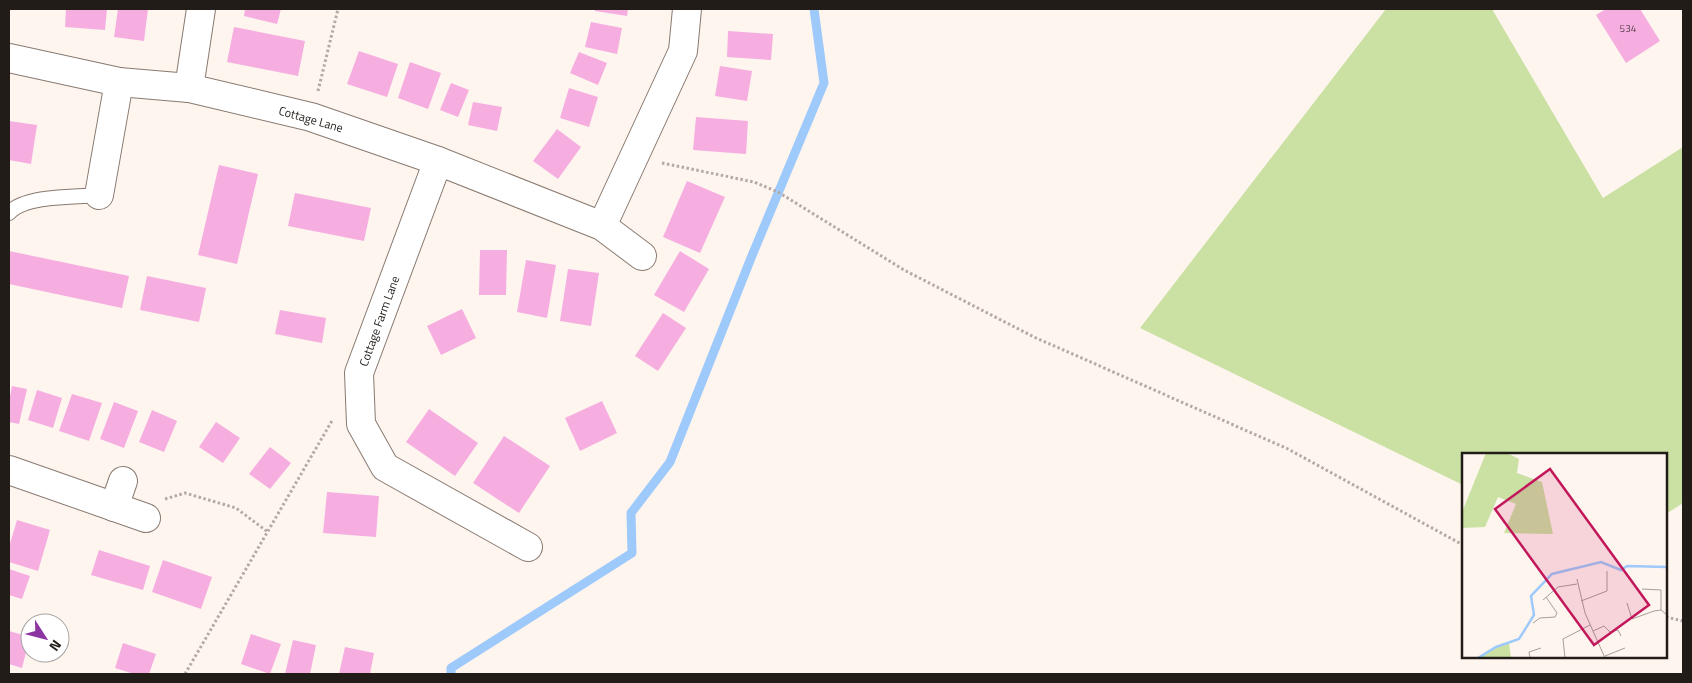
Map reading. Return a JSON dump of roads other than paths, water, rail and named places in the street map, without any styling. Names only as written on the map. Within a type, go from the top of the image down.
[{"type":"street","points":[[189,88],[201,9]]},
{"type":"street","points":[[602,226],[683,51],[687,9]]},
{"type":"street","name":"Cottage Lane","points":[[9,58],[119,82],[189,88],[311,117],[438,161],[602,226],[642,256]]},
{"type":"street","points":[[99,195],[119,82]]},
{"type":"street","name":"Cottage Farm Lane","points":[[438,161],[359,373],[361,424],[385,467],[528,547]]},
{"type":"street","points":[[9,470],[146,518]]},
{"type":"street","points":[[114,507],[123,480]]},
{"type":"lane","points":[[9,213],[14,207],[49,198],[99,195]]},
{"type":"waterway","points":[[451,674],[451,668],[632,553],[631,513],[670,462],[751,258],[824,83],[814,9]]}]
